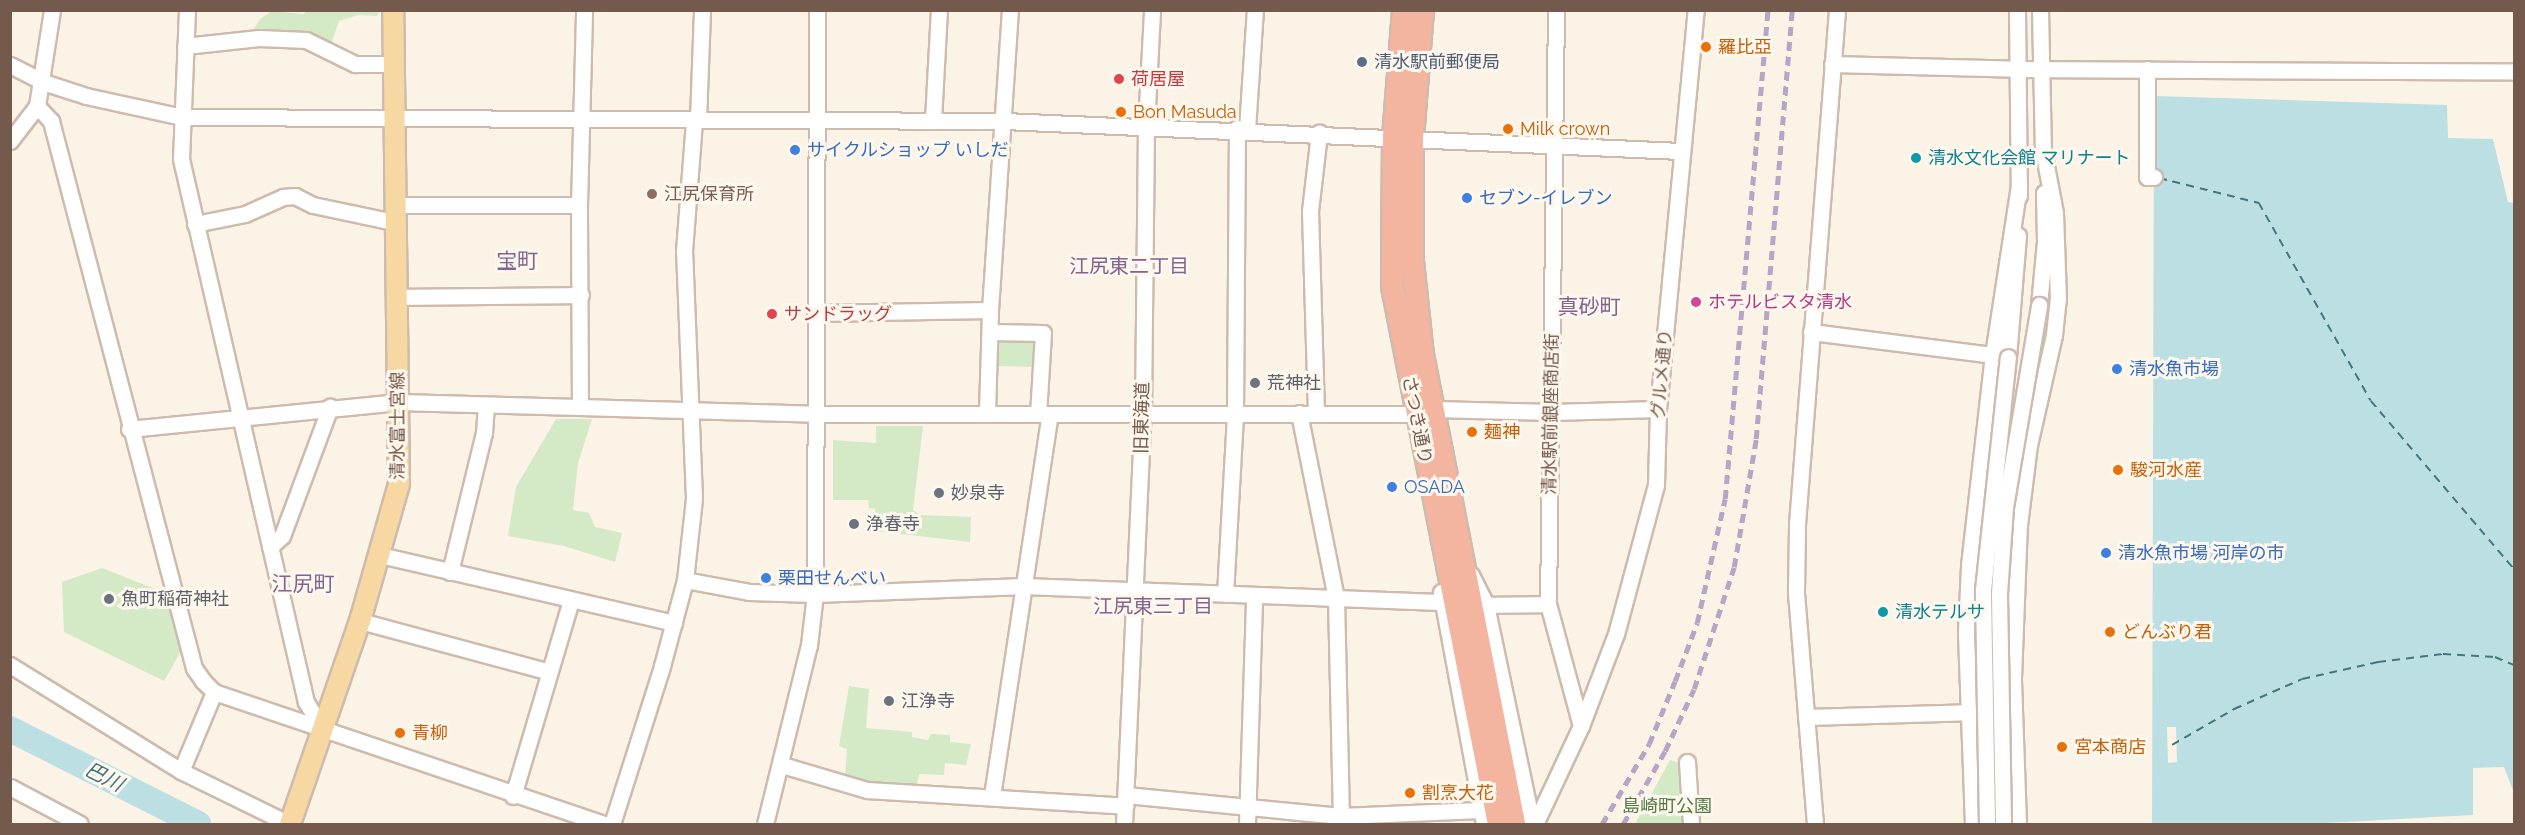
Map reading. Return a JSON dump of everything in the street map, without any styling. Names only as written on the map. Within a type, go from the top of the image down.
[{"type":"highway","name":"さつき通り","points":[[1403,10],[1403,136],[1422,354],[1424,411],[1463,605],[1514,825]]},
{"type":"highway","name":"さつき通り","points":[[1403,136],[1422,10]]},
{"type":"highway","name":"さつき通り","points":[[1463,605],[1498,825]]},
{"type":"main road","name":"清水富士宮線","points":[[289,825],[324,731],[360,621],[399,484],[391,64],[393,10]]},
{"type":"street","points":[[10,141],[37,106],[43,81],[52,10]]},
{"type":"street","points":[[187,10],[181,159],[306,702],[324,731]]},
{"type":"street","points":[[580,407],[579,206],[584,10]]},
{"type":"street","points":[[612,825],[685,580],[694,498],[684,251],[696,120],[702,10]]},
{"type":"street","points":[[765,825],[782,765],[809,645],[815,594],[817,10]]},
{"type":"street","points":[[933,120],[939,10]]},
{"type":"street","points":[[987,413],[990,310],[1010,10]]},
{"type":"street","name":"旧東海道","points":[[1124,825],[1143,412],[1146,126],[1152,10]]},
{"type":"street","points":[[1225,594],[1235,413],[1242,129],[1255,10]]},
{"type":"street","name":"清水駅前銀座商店街","points":[[1556,10],[1552,146],[1552,412],[1548,604],[1581,726]]},
{"type":"street","name":"グルメ通り","points":[[1581,726],[1616,634],[1656,485],[1658,409],[1696,10]]},
{"type":"street","points":[[1815,825],[1796,591],[1811,332],[1836,10]]},
{"type":"street","points":[[1973,825],[1966,632],[1970,565],[2001,356],[2018,261],[2017,10]]},
{"type":"street","points":[[2003,825],[1999,593],[2011,458],[2039,305],[2045,240],[2040,10]]},
{"type":"street","points":[[185,45],[260,38],[306,40],[355,64],[391,64]]},
{"type":"street","points":[[10,64],[43,81],[118,104],[182,117],[1004,121],[1403,136],[1552,146],[1681,151]]},
{"type":"street","points":[[1832,64],[2017,69],[2514,72]]},
{"type":"street","points":[[2147,69],[2147,177],[2154,177]]},
{"type":"street","points":[[37,106],[51,121],[129,429],[194,668],[214,692],[513,796],[604,825]]},
{"type":"street","points":[[1316,413],[1310,211],[1319,133]]},
{"type":"street","points":[[2018,825],[2014,711],[2019,525],[2030,445],[2054,335],[2058,299],[2055,213],[2043,150]]},
{"type":"street","points":[[195,224],[245,214],[283,197],[295,196],[313,205],[394,214],[579,206]]},
{"type":"street","points":[[397,297],[581,295]]},
{"type":"street","points":[[815,313],[990,310]]},
{"type":"street","points":[[990,332],[1043,333],[1044,414],[1024,586],[992,796]]},
{"type":"street","points":[[1811,332],[2001,356]]},
{"type":"street","points":[[1987,825],[1983,590],[2001,356]]},
{"type":"street","points":[[129,429],[239,416],[399,402],[816,414],[1552,412],[1658,409]]},
{"type":"street","points":[[450,572],[484,433],[486,405]]},
{"type":"street","points":[[270,547],[282,536],[330,407]]},
{"type":"street","points":[[1299,413],[1336,598],[1341,816]]},
{"type":"street","points":[[380,555],[674,623]]},
{"type":"street","points":[[1453,556],[1463,605],[1533,825]]},
{"type":"street","points":[[685,580],[749,592],[815,594],[1024,586],[1463,605],[1548,604]]},
{"type":"street","points":[[1248,817],[1254,596]]},
{"type":"street","points":[[513,796],[547,671],[572,600]]},
{"type":"street","points":[[782,765],[867,790],[1126,801],[1248,817],[1341,816],[1369,820],[1482,817],[1463,605]]},
{"type":"street","points":[[360,621],[547,671]]},
{"type":"street","points":[[10,665],[181,771],[289,825]]},
{"type":"street","points":[[181,771],[214,692]]},
{"type":"street","points":[[1806,717],[2014,711]]},
{"type":"street","points":[[1533,825],[1581,726]]},
{"type":"street","points":[[1687,762],[1691,825]]},
{"type":"street","points":[[10,787],[80,825]]},
{"type":"green space","points":[[272,11],[304,14],[306,11],[380,11],[377,16],[358,15],[339,21],[330,47],[253,31],[260,19]]},
{"type":"green space","points":[[998,336],[1039,337],[1039,367],[997,366]]},
{"type":"green space","points":[[556,419],[592,419],[578,463],[573,510],[589,513],[595,527],[622,533],[615,562],[564,546],[508,536],[516,487]]},
{"type":"green space","points":[[876,426],[923,426],[913,510],[920,515],[971,517],[970,542],[875,531],[875,509],[869,508],[868,500],[833,500],[833,440],[876,443]]},
{"type":"green space","points":[[102,568],[165,593],[181,651],[164,681],[64,632],[62,582]]},
{"type":"green space","points":[[849,686],[869,689],[866,728],[912,732],[912,737],[928,740],[931,734],[950,735],[950,742],[971,744],[966,765],[945,763],[944,775],[919,774],[917,787],[872,785],[845,778],[847,749],[839,746]]},
{"type":"green space","name":"島崎町公園","points":[[1670,760],[1682,764],[1687,824],[1635,824]]},
{"type":"water","points":[[2154,96],[2447,105],[2448,138],[2493,139],[2508,202],[2514,203],[2514,793],[2504,767],[2473,768],[2473,815],[2307,824],[2152,824]]},
{"type":"pier","points":[[2167,727],[2176,727],[2177,762],[2168,763]]},
{"type":"waterway","name":"巴川","points":[[10,729],[198,824]]},
{"type":"ferry route","points":[[2159,178],[2259,203],[2371,401],[2514,569]]},
{"type":"ferry route","points":[[2172,745],[2234,709],[2302,679],[2378,662],[2443,654],[2495,657],[2514,665]]},
{"type":"railway","points":[[1602,824],[1649,744],[1697,623],[1725,499],[1768,10]]},
{"type":"railway","points":[[1623,824],[1665,751],[1694,689],[1734,567],[1756,439],[1792,10]]},
{"type":"place","name":"羅比亞","points":[[1706,47]]},
{"type":"place","name":"清水駅前郵便局","points":[[1362,62]]},
{"type":"place","name":"荷居屋","points":[[1119,79]]},
{"type":"place","name":"Bon Masuda","points":[[1121,112]]},
{"type":"place","name":"Milk crown","points":[[1508,129]]},
{"type":"place","name":"サイクルショップ いしだ","points":[[795,150]]},
{"type":"place","name":"清水文化会館 マリナート","points":[[1916,158]]},
{"type":"place","name":"江尻保育所","points":[[652,194]]},
{"type":"place","name":"セブン-イレブン","points":[[1467,198]]},
{"type":"place","name":"ホテルビスタ清水","points":[[1696,302]]},
{"type":"place","name":"サンドラッグ","points":[[772,314]]},
{"type":"place","name":"清水魚市場","points":[[2117,369]]},
{"type":"place","name":"荒神社","points":[[1255,383]]},
{"type":"place","name":"麺神","points":[[1472,432]]},
{"type":"place","name":"駿河水産","points":[[2118,470]]},
{"type":"place","name":"OSADA","points":[[1392,487]]},
{"type":"place","name":"妙泉寺","points":[[939,493]]},
{"type":"place","name":"浄春寺","points":[[854,524]]},
{"type":"place","name":"清水魚市場 河岸の市","points":[[2106,553]]},
{"type":"place","name":"栗田せんべい","points":[[766,578]]},
{"type":"place","name":"魚町稲荷神社","points":[[109,599]]},
{"type":"place","name":"清水テルサ","points":[[1883,612]]},
{"type":"place","name":"どんぶり君","points":[[2110,632]]},
{"type":"place","name":"江浄寺","points":[[889,701]]},
{"type":"place","name":"青柳","points":[[400,733]]},
{"type":"place","name":"宮本商店","points":[[2062,747]]},
{"type":"place","name":"割烹大花","points":[[1410,793]]},
{"type":"district","name":"宝町","points":[[517,261]]},
{"type":"district","name":"江尻東二丁目","points":[[1129,266]]},
{"type":"district","name":"真砂町","points":[[1589,307]]},
{"type":"district","name":"江尻町","points":[[303,584]]},
{"type":"district","name":"江尻東三丁目","points":[[1153,606]]}]
